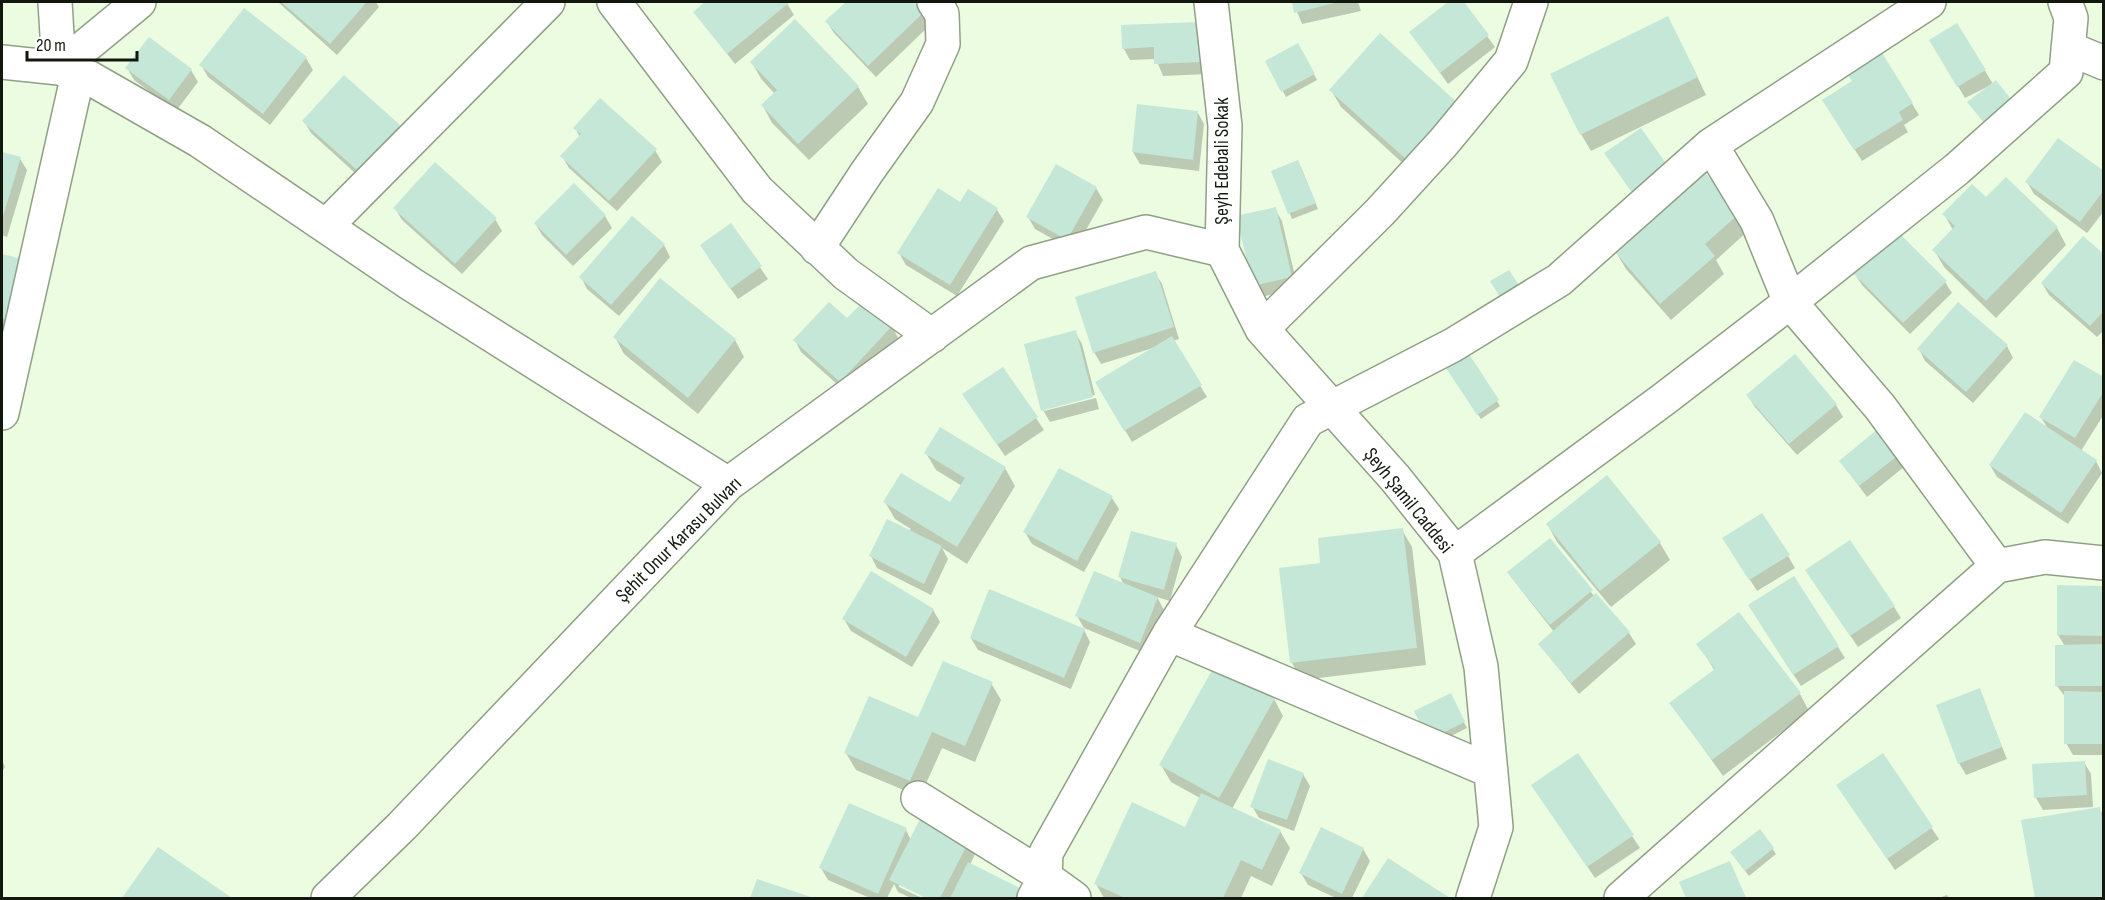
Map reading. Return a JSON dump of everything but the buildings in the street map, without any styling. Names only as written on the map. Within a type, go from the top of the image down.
[{"type":"street","points":[[2,413],[69,71],[56,2]]},
{"type":"street","points":[[69,71],[139,2]]},
{"type":"street","points":[[326,226],[548,2]]},
{"type":"street","points":[[614,2],[757,190],[846,274],[932,336]]},
{"type":"street","points":[[817,248],[867,172],[918,102],[943,44],[942,14],[934,2]]},
{"type":"street","name":"Şeyh Edebali Sokak","points":[[1211,2],[1225,126],[1222,250]]},
{"type":"street","points":[[1262,329],[1396,194],[1511,61],[1531,2]]},
{"type":"street","points":[[1040,888],[1046,853],[1169,634],[1308,420],[1453,345],[1560,280],[1711,145],[1929,2]]},
{"type":"street","points":[[1455,553],[1664,399],[1790,302],[1957,169],[2066,72],[2071,18],[2065,2]]},
{"type":"street","points":[[2068,48],[2103,63]]},
{"type":"street","points":[[2,62],[69,71],[88,77],[200,141],[411,284],[728,484]]},
{"type":"street","points":[[1711,145],[1757,221],[1790,302],[1880,408],[1997,566]]},
{"type":"street","name":"Şehit Onur Karasu Bulvarı","points":[[328,898],[402,826],[728,484],[1031,263],[1146,232],[1222,250]]},
{"type":"street","name":"Şeyh Şamil Caddesi","points":[[1222,250],[1262,329],[1395,478],[1455,553],[1481,667],[1496,827],[1473,898]]},
{"type":"street","points":[[1621,898],[1997,566],[2045,557],[2103,564]]},
{"type":"street","points":[[1169,634],[1491,771]]},
{"type":"street","points":[[918,798],[1040,888],[1074,898]]}]
